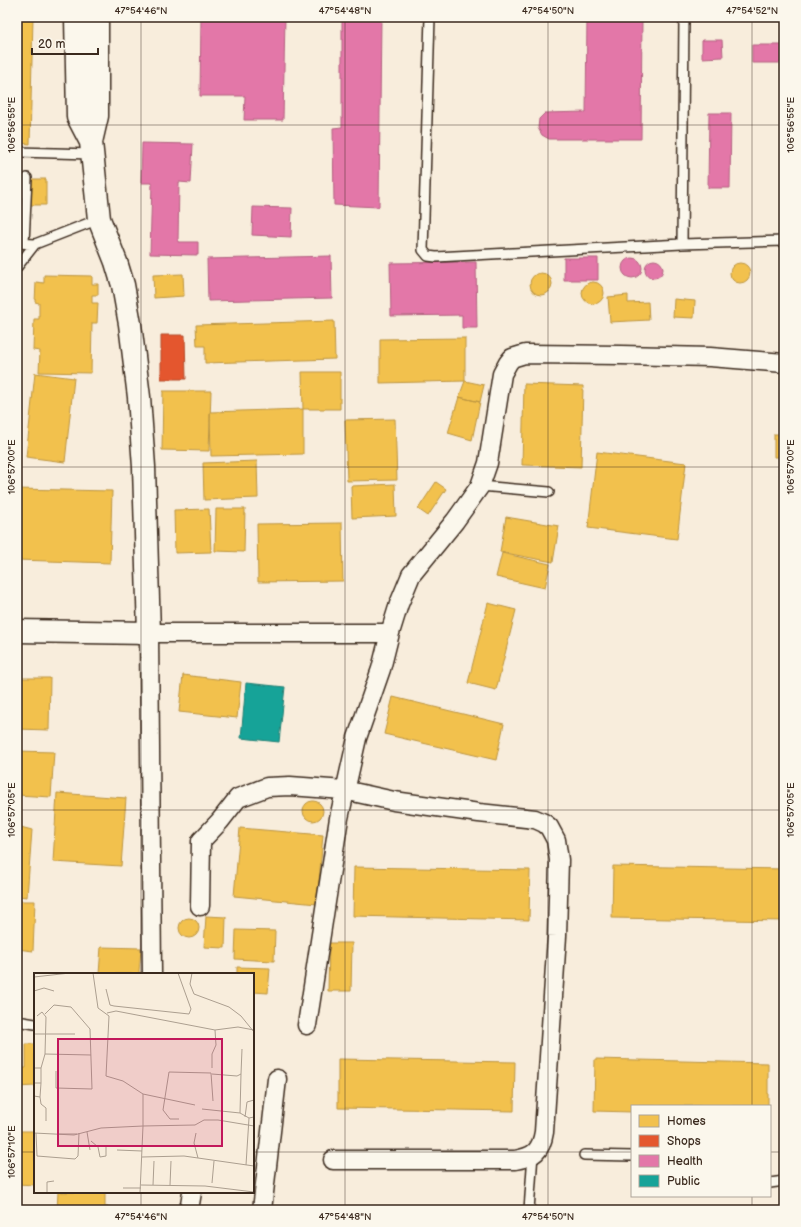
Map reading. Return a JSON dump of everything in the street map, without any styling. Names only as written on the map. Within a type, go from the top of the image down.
[{"type":"street","points":[[76,17],[78,117],[91,148],[99,219],[116,262],[123,285],[130,324],[139,397],[145,482],[149,633],[152,973]]},
{"type":"street","points":[[91,148],[97,116],[97,17]]},
{"type":"street","points":[[307,1025],[339,818],[344,790],[357,738],[381,669],[399,604],[411,575],[455,521],[480,486],[488,463],[500,381],[505,368],[512,358],[525,354],[621,355],[710,357],[784,363]]},
{"type":"street","points":[[17,631],[149,633],[390,633]]},
{"type":"street","points":[[200,906],[201,841],[220,821],[238,798],[267,787],[290,786],[344,790],[402,802],[535,819],[544,823],[553,832],[556,840],[559,860],[557,936],[542,1145],[534,1154],[515,1160],[333,1160]]},
{"type":"street","points":[[262,1210],[277,1079]]},
{"type":"street","points":[[189,1210],[192,1193]]},
{"type":"lane","points":[[430,17],[423,250],[428,256],[436,257],[682,244],[784,241]]},
{"type":"lane","points":[[682,244],[684,17]]},
{"type":"lane","points":[[17,152],[91,148]]},
{"type":"lane","points":[[26,178],[20,243],[35,244],[99,219]]},
{"type":"lane","points":[[17,267],[35,244]]},
{"type":"lane","points":[[480,486],[548,492]]},
{"type":"lane","points":[[17,1022],[34,1024]]},
{"type":"lane","points":[[529,1210],[534,1154]]},
{"type":"lane","points":[[584,1155],[631,1156]]},
{"type":"lane","points":[[771,1183],[784,1181]]},
{"type":"building: Homes","points":[[17,17],[33,17],[30,144],[17,143]]},
{"type":"building: Homes","points":[[28,179],[46,179],[46,205],[28,205]]},
{"type":"building: Homes","points":[[736,263],[744,263],[750,269],[750,277],[744,283],[736,283],[730,277],[730,269]]},
{"type":"building: Homes","points":[[541,273],[549,276],[552,284],[549,292],[541,295],[533,292],[530,284],[533,276]]},
{"type":"building: Homes","points":[[183,274],[184,296],[154,298],[153,275]]},
{"type":"building: Homes","points":[[44,275],[92,276],[92,284],[98,284],[98,295],[92,295],[92,303],[98,303],[97,323],[92,323],[91,373],[39,372],[40,351],[33,350],[34,319],[39,319],[39,303],[35,302],[36,282],[44,283]]},
{"type":"building: Homes","points":[[593,282],[601,285],[604,293],[601,301],[593,304],[585,301],[582,293],[585,285]]},
{"type":"building: Homes","points":[[628,295],[628,303],[648,302],[649,320],[610,322],[608,297]]},
{"type":"building: Homes","points":[[674,299],[695,301],[694,318],[673,317]]},
{"type":"building: Homes","points":[[334,321],[335,359],[205,363],[205,346],[197,346],[196,325]]},
{"type":"building: Homes","points":[[465,338],[465,381],[380,383],[380,339]]},
{"type":"building: Homes","points":[[302,372],[340,372],[340,409],[303,409]]},
{"type":"building: Homes","points":[[35,373],[74,378],[65,462],[26,457]]},
{"type":"building: Homes","points":[[465,381],[484,385],[480,402],[459,397]]},
{"type":"building: Homes","points":[[524,384],[583,386],[581,467],[522,465]]},
{"type":"building: Homes","points":[[163,391],[211,391],[209,451],[162,450]]},
{"type":"building: Homes","points":[[459,397],[480,402],[472,440],[448,433]]},
{"type":"building: Homes","points":[[303,409],[303,454],[211,456],[210,412]]},
{"type":"building: Homes","points":[[395,419],[397,480],[347,481],[345,420]]},
{"type":"building: Homes","points":[[774,434],[784,434],[784,457],[774,457]]},
{"type":"building: Homes","points":[[597,452],[686,463],[677,539],[588,528]]},
{"type":"building: Homes","points":[[257,461],[258,498],[204,500],[203,463]]},
{"type":"building: Homes","points":[[436,482],[446,489],[428,516],[418,509]]},
{"type":"building: Homes","points":[[395,484],[396,516],[352,518],[351,486]]},
{"type":"building: Homes","points":[[17,489],[112,491],[110,563],[17,560]]},
{"type":"building: Homes","points":[[209,509],[211,552],[175,553],[174,510]]},
{"type":"building: Homes","points":[[216,509],[245,509],[244,552],[215,551]]},
{"type":"building: Homes","points":[[506,517],[559,526],[553,562],[500,552]]},
{"type":"building: Homes","points":[[342,523],[343,581],[258,582],[257,524]]},
{"type":"building: Homes","points":[[502,553],[550,564],[545,588],[496,577]]},
{"type":"building: Homes","points":[[488,603],[516,610],[496,690],[468,683]]},
{"type":"building: Homes","points":[[183,675],[241,682],[237,718],[179,712]]},
{"type":"building: Homes","points":[[17,678],[50,678],[49,730],[17,729]]},
{"type":"building: Homes","points":[[393,697],[504,724],[496,760],[384,734]]},
{"type":"building: Homes","points":[[17,751],[54,752],[51,797],[17,795]]},
{"type":"building: Homes","points":[[57,793],[126,798],[121,866],[53,862]]},
{"type":"building: Homes","points":[[313,801],[320,804],[323,811],[320,818],[313,821],[306,818],[303,811],[306,804]]},
{"type":"building: Homes","points":[[17,826],[32,830],[27,897],[17,896]]},
{"type":"building: Homes","points":[[240,828],[323,835],[317,904],[234,896]]},
{"type":"building: Homes","points":[[613,866],[784,869],[784,921],[612,918]]},
{"type":"building: Homes","points":[[354,867],[530,870],[529,920],[353,916]]},
{"type":"building: Homes","points":[[17,901],[35,901],[33,951],[17,949]]},
{"type":"building: Homes","points":[[206,916],[226,917],[225,948],[204,947]]},
{"type":"building: Homes","points":[[189,918],[196,921],[199,928],[196,935],[189,938],[182,935],[179,928],[182,921]]},
{"type":"building: Homes","points":[[236,930],[275,931],[274,961],[235,959]]},
{"type":"building: Homes","points":[[329,943],[352,943],[351,991],[328,991]]},
{"type":"building: Homes","points":[[101,947],[141,948],[139,972],[143,973],[99,973]]},
{"type":"building: Homes","points":[[237,967],[270,968],[268,993],[254,992],[254,973],[237,973]]},
{"type":"building: Homes","points":[[26,1044],[34,1044],[34,1086],[17,1087],[17,1068],[26,1068]]},
{"type":"building: Homes","points":[[338,1059],[515,1062],[514,1111],[338,1108]]},
{"type":"building: Homes","points":[[595,1059],[768,1063],[768,1105],[631,1105],[631,1112],[594,1111]]},
{"type":"building: Homes","points":[[17,1131],[34,1131],[34,1185],[17,1184]]},
{"type":"building: Homes","points":[[782,1145],[784,1145],[784,1169],[782,1169]]},
{"type":"building: Homes","points":[[58,1193],[105,1193],[105,1207],[111,1207],[111,1210],[57,1210]]},
{"type":"building: Shops","points":[[161,335],[185,335],[186,379],[161,379]]},
{"type":"building: Health","points":[[201,17],[285,17],[283,120],[244,120],[245,96],[200,96]]},
{"type":"building: Health","points":[[342,17],[381,17],[379,207],[334,205],[333,128],[342,127]]},
{"type":"building: Health","points":[[587,17],[642,17],[641,139],[549,139],[542,135],[538,128],[539,119],[545,113],[586,112]]},
{"type":"building: Health","points":[[702,40],[722,40],[723,57],[702,58]]},
{"type":"building: Health","points":[[752,45],[783,45],[783,63],[752,63]]},
{"type":"building: Health","points":[[709,113],[731,113],[730,188],[708,188]]},
{"type":"building: Health","points":[[142,143],[193,144],[191,183],[179,182],[178,242],[198,242],[198,255],[150,254],[152,183],[141,183]]},
{"type":"building: Health","points":[[253,207],[292,208],[291,237],[252,235]]},
{"type":"building: Health","points":[[331,256],[332,298],[208,301],[207,259]]},
{"type":"building: Health","points":[[564,258],[598,258],[598,280],[564,280]]},
{"type":"building: Health","points":[[632,258],[639,261],[642,268],[639,275],[632,278],[625,275],[622,268],[625,261]]},
{"type":"building: Health","points":[[654,260],[660,263],[663,269],[660,275],[654,278],[648,275],[645,269],[648,263]]},
{"type":"building: Health","points":[[476,262],[477,328],[462,328],[462,315],[391,316],[390,263]]},
{"type":"building: Public","points":[[246,683],[285,687],[279,742],[241,738]]}]
